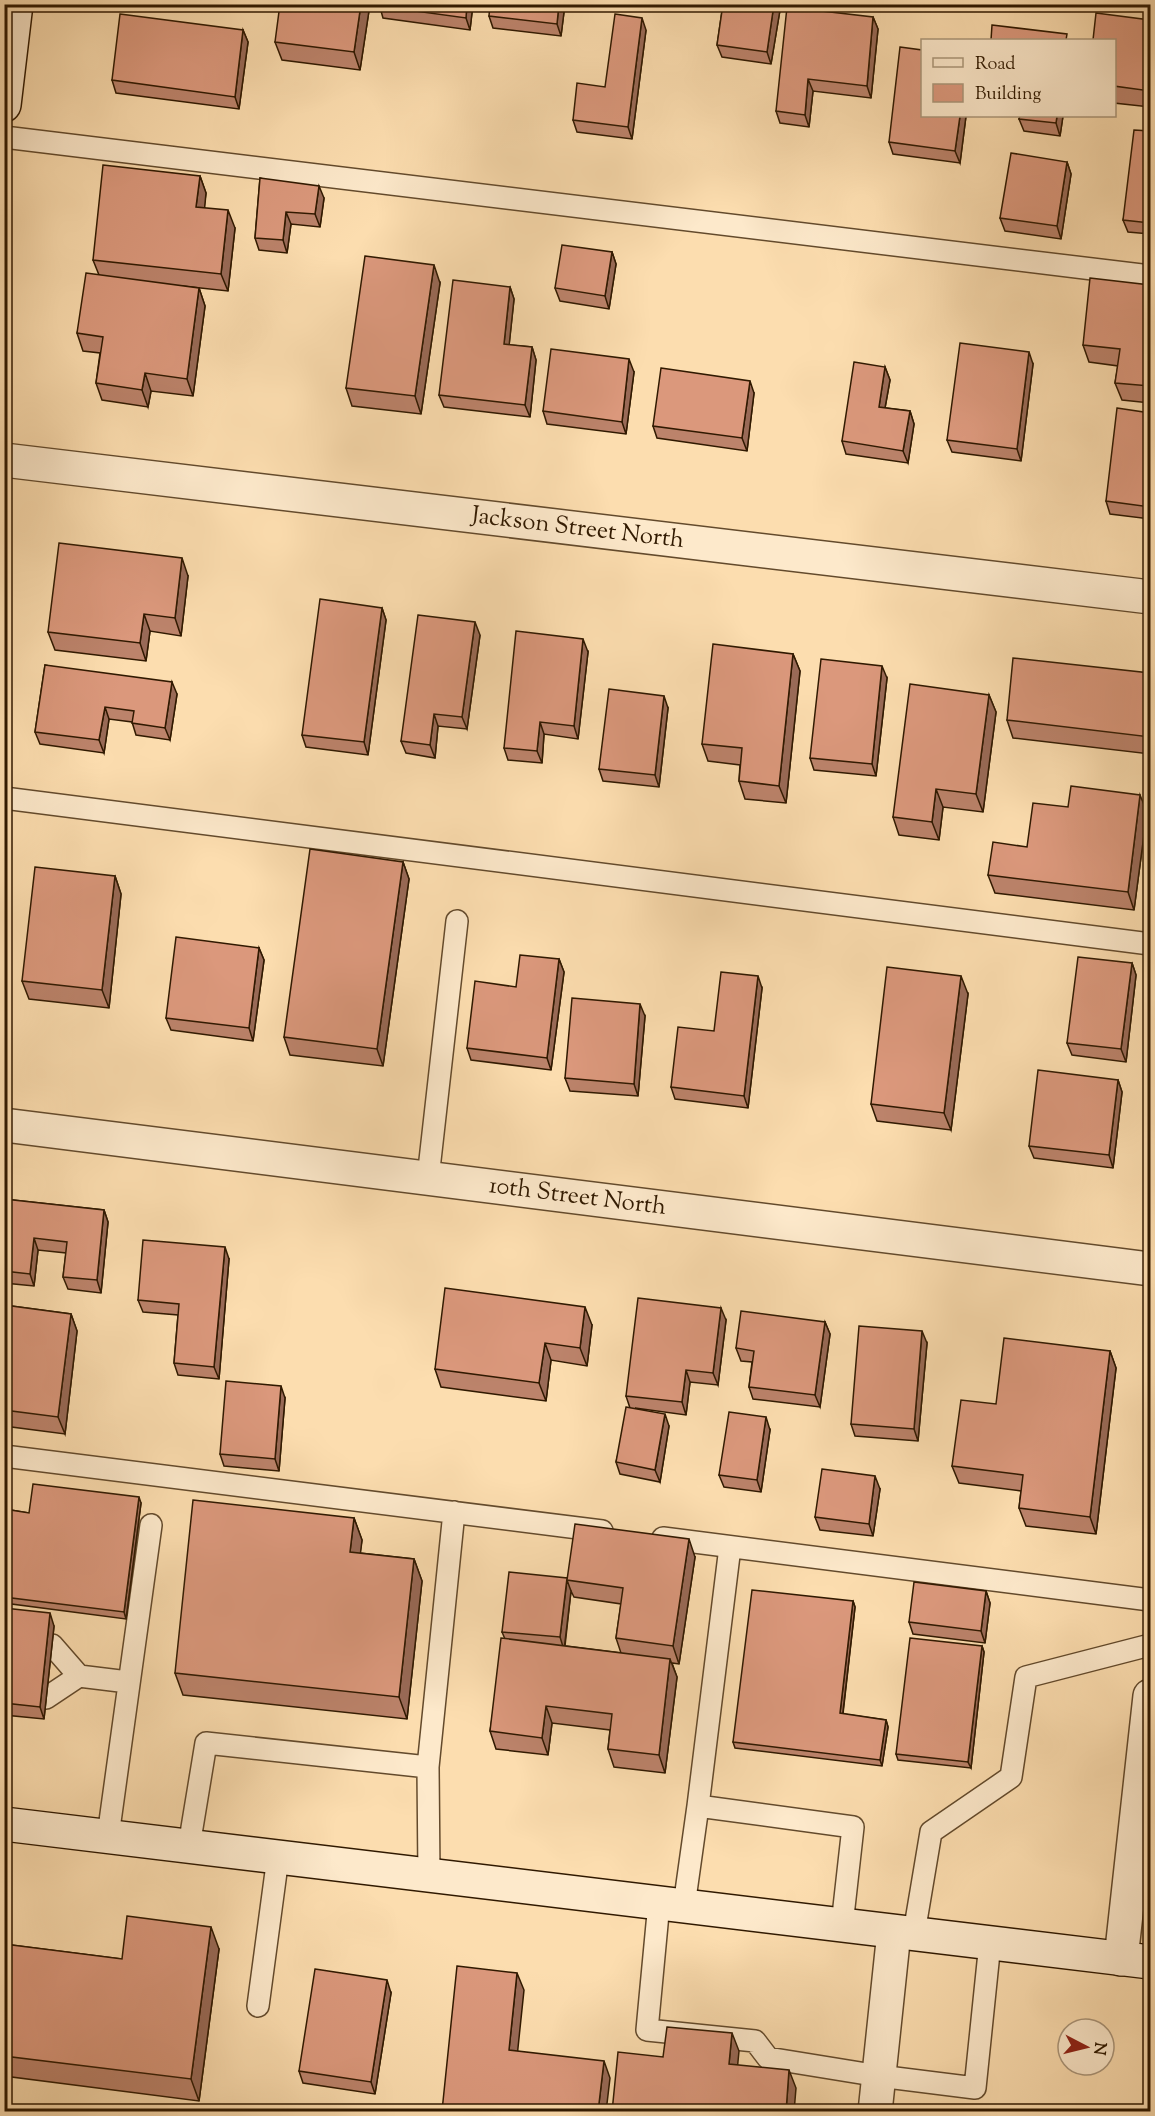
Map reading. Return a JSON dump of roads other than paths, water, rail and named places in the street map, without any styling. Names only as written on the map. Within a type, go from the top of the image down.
[{"type":"street","points":[[4,105],[16,4]]},
{"type":"street","name":"Jackson Street North","points":[[4,460],[1150,597]]},
{"type":"street","name":"10th Street North","points":[[4,1125],[1150,1269]]},
{"type":"street","points":[[4,1824],[1136,1960],[1150,1696]]},
{"type":"street","points":[[875,2112],[904,1932]]},
{"type":"lane","points":[[4,137],[1150,276]]},
{"type":"lane","points":[[4,798],[1150,944]]},
{"type":"lane","points":[[428,1178],[457,921]]},
{"type":"lane","points":[[4,1456],[1150,1600]]},
{"type":"lane","points":[[429,1875],[428,1767],[454,1512]]},
{"type":"lane","points":[[108,1836],[151,1525]]},
{"type":"lane","points":[[730,1547],[698,1806],[672,1904],[647,2030],[755,2041],[768,2058],[879,2076],[975,2088],[990,1943]]},
{"type":"lane","points":[[52,1645],[79,1676]]},
{"type":"lane","points":[[904,1932],[931,1832],[1011,1777],[1026,1677],[1150,1645]]},
{"type":"lane","points":[[46,1698],[79,1676],[128,1682]]},
{"type":"lane","points":[[189,1846],[206,1743],[428,1767]]},
{"type":"lane","points":[[698,1806],[853,1827],[842,1925]]},
{"type":"lane","points":[[258,2006],[278,1857]]}]
